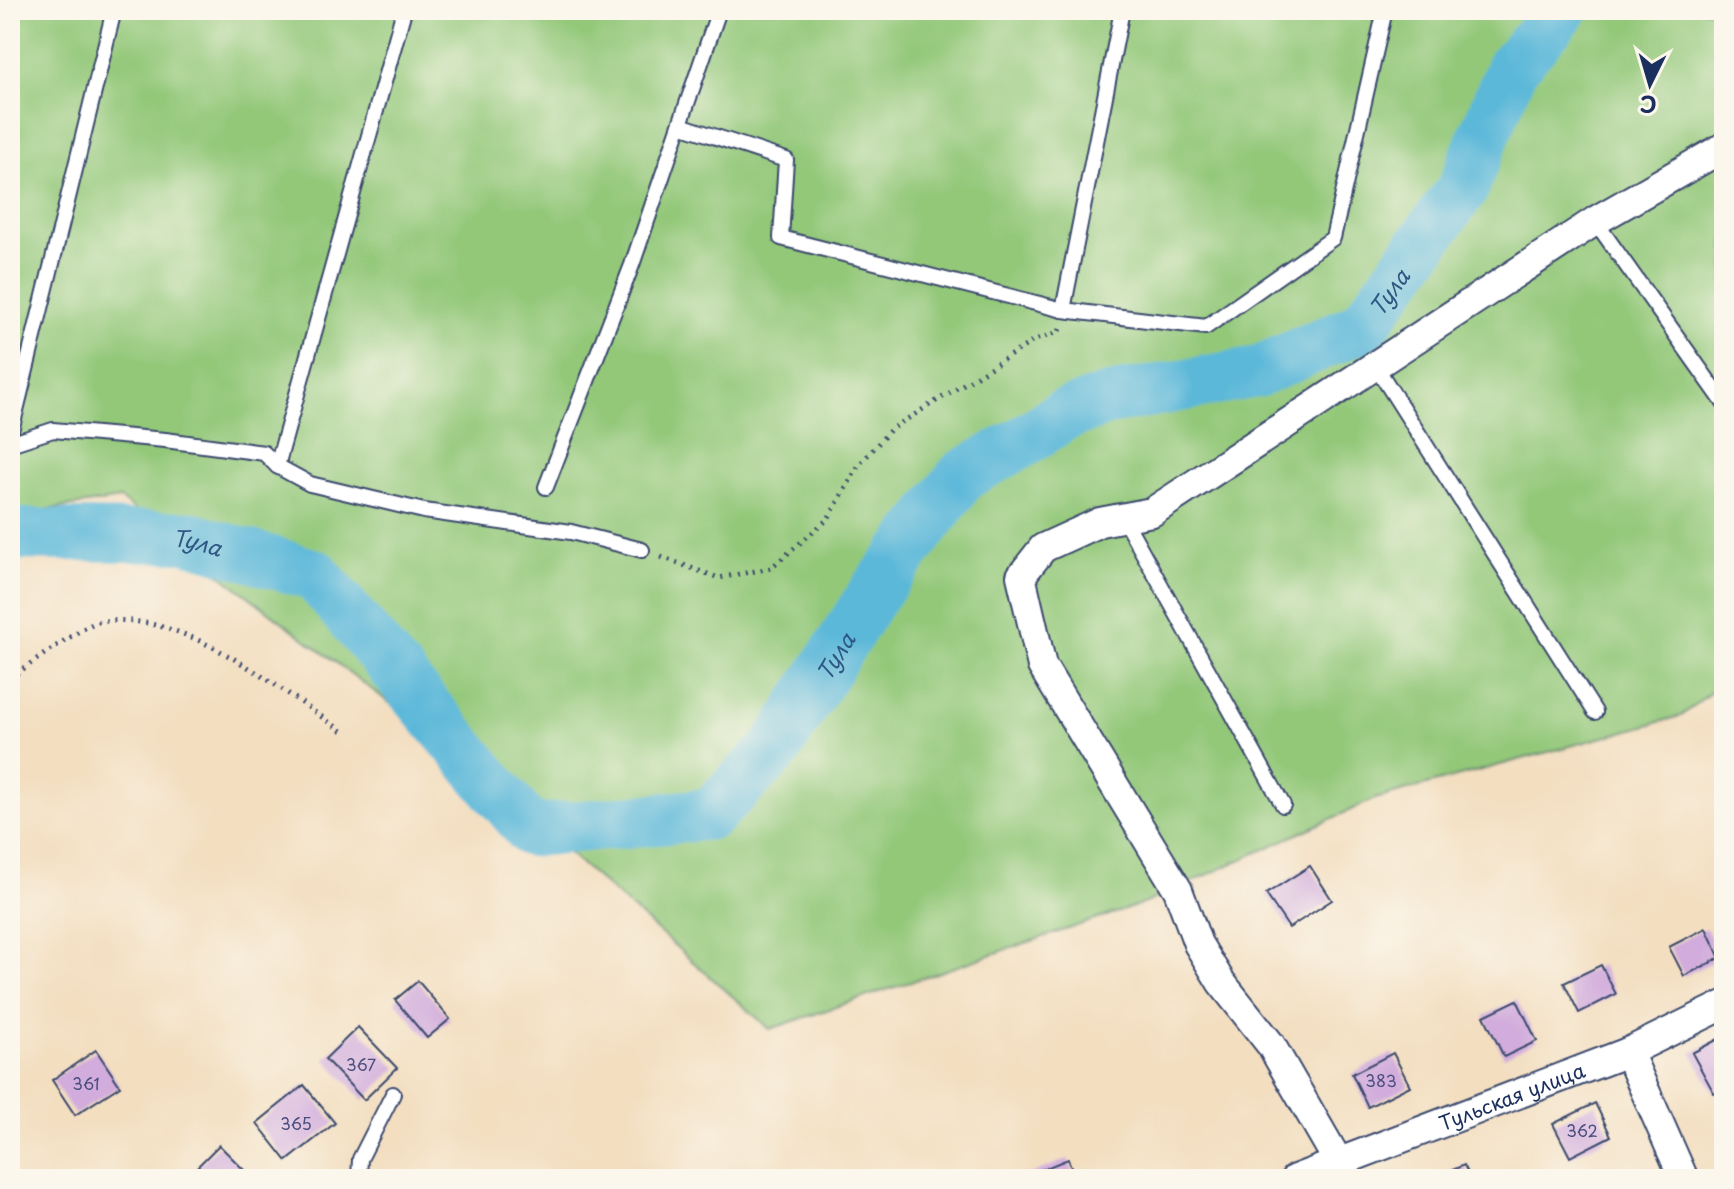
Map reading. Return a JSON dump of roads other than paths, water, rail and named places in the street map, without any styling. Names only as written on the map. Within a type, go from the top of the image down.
[{"type":"street","points":[[1339,1163],[1271,1045],[1221,982],[1198,944],[1178,890],[1042,666],[1021,576],[1043,548],[1100,522],[1152,512],[1595,221],[1724,147]]},
{"type":"street","name":"Тульская улица","points":[[1295,1179],[1628,1052],[1724,1005]]},
{"type":"street","points":[[1628,1052],[1684,1179]]},
{"type":"lane","points":[[10,435],[114,10]]},
{"type":"lane","points":[[277,466],[404,10]]},
{"type":"lane","points":[[546,487],[632,265],[719,10]]},
{"type":"lane","points":[[1063,310],[1122,10]]},
{"type":"lane","points":[[680,125],[786,160],[781,238],[1063,310],[1206,327],[1333,238],[1385,10]]},
{"type":"lane","points":[[1595,221],[1724,403]]},
{"type":"lane","points":[[1375,365],[1595,712]]},
{"type":"lane","points":[[10,444],[53,430],[264,453],[277,466],[310,484],[424,511],[571,532],[642,550]]},
{"type":"lane","points":[[1123,517],[1283,805]]},
{"type":"lane","points":[[359,1179],[360,1159],[393,1094]]},
{"type":"waterway","name":"Тула","points":[[10,534],[187,537],[315,575],[531,831],[710,814],[775,750],[871,597],[963,475],[1062,416],[1109,399],[1257,372],[1363,326],[1463,188],[1512,67],[1562,10]]}]
